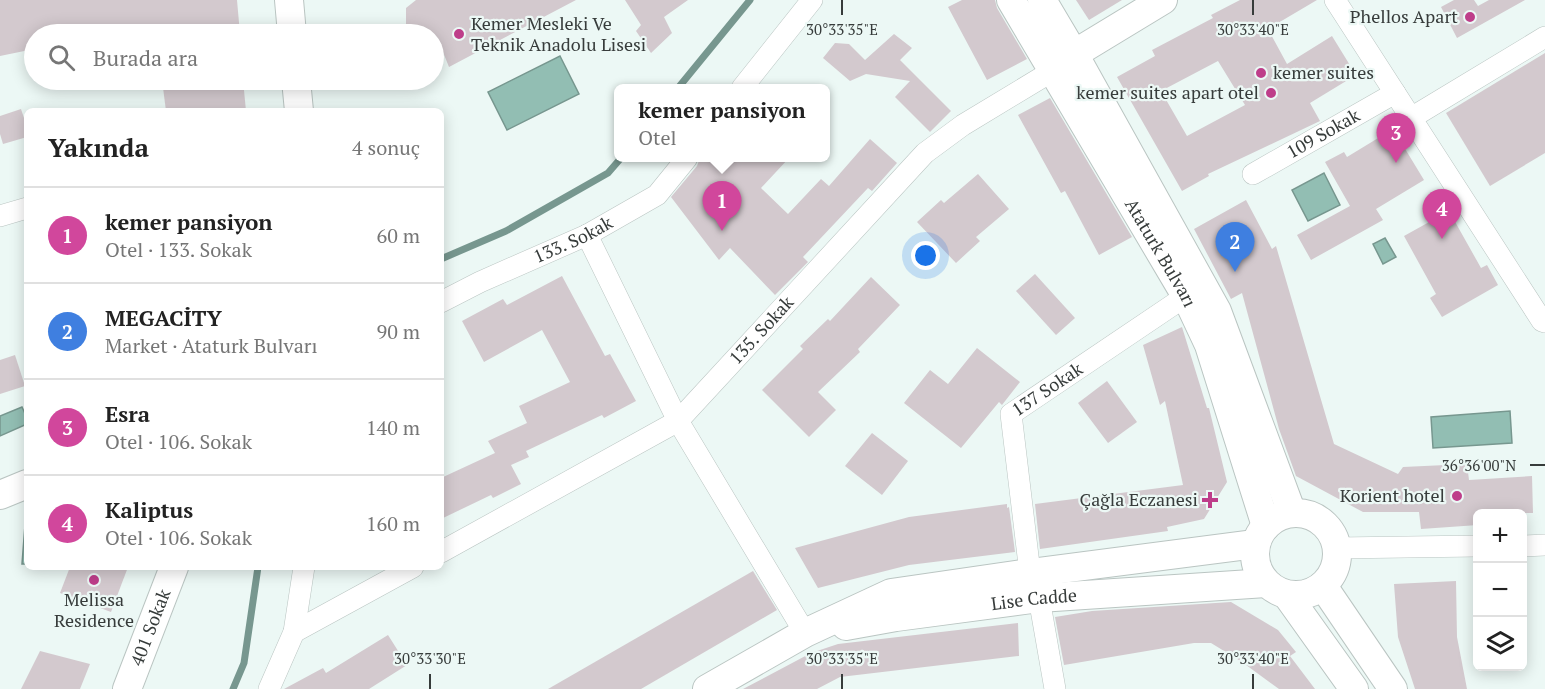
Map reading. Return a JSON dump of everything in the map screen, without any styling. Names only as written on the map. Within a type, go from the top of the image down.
[{"type":"main road","points":[[289,0],[291,24]]},
{"type":"main road","name":"Ataturk Bulvarı","points":[[1011,0],[1064,62],[1217,311],[1292,513]]},
{"type":"main road","name":"Ataturk Bulvarı","points":[[1042,0],[1064,62],[1186,296],[1209,345],[1261,535]]},
{"type":"main road","points":[[1064,62],[1163,0]]},
{"type":"main road","points":[[297,90],[299,108]]},
{"type":"main road","points":[[0,495],[24,485]]},
{"type":"main road","points":[[1277,589],[1300,595],[1312,592],[1323,586],[1332,575],[1337,562],[1337,548],[1333,536],[1326,526],[1310,516],[1292,513],[1282,515],[1261,535],[1254,558],[1258,571],[1277,589],[1354,689]]},
{"type":"main road","name":"Lise Cadde","points":[[707,689],[805,633],[896,617],[1261,535]]},
{"type":"main road","name":"401 Sokak","points":[[127,689],[173,570]]},
{"type":"main road","name":"Lise Cadde","points":[[1034,585],[1277,589]]},
{"type":"main road","points":[[1323,586],[1393,689]]},
{"type":"street","points":[[745,84],[812,0]]},
{"type":"street","points":[[1335,0],[1544,322]]},
{"type":"street","points":[[1411,118],[1545,37]]},
{"type":"street","name":"135. Sokak","points":[[444,550],[678,421],[925,153],[963,125],[1064,62]]},
{"type":"street","name":"109 Sokak","points":[[1252,174],[1395,93]]},
{"type":"street","name":"133. Sokak","points":[[444,300],[480,282],[587,235],[657,195],[684,162]]},
{"type":"street","points":[[0,216],[24,209]]},
{"type":"street","points":[[587,235],[678,421],[805,633]]},
{"type":"street","name":"137 Sokak","points":[[1034,585],[1011,414],[1186,296]]},
{"type":"street","points":[[1527,546],[1545,545]]},
{"type":"street","points":[[1337,548],[1473,546]]},
{"type":"street","points":[[269,689],[294,632],[304,570]]},
{"type":"street","points":[[294,632],[408,570]]},
{"type":"street","points":[[1034,585],[1055,689]]},
{"type":"shaded area","points":[[560,56],[579,94],[507,130],[488,92]]},
{"type":"shaded area","points":[[1324,173],[1340,205],[1308,221],[1292,190]]},
{"type":"shaded area","points":[[1385,238],[1396,257],[1383,264],[1373,244]]},
{"type":"shaded area","points":[[22,407],[24,425],[0,436],[0,416]]},
{"type":"shaded area","points":[[1510,411],[1512,443],[1433,448],[1431,417]]},
{"type":"shaded area","points":[[24,538],[24,564],[22,564]]},
{"type":"building","points":[[0,0],[237,0],[239,24],[24,24],[24,51],[0,56]]},
{"type":"building","name":"Kemer Mesleki Ve Teknik Anadolu Lisesi","points":[[416,0],[576,0],[449,67],[444,54],[444,24],[406,24],[406,8]]},
{"type":"building","points":[[625,0],[688,0],[664,17],[672,33],[651,53],[636,31],[641,25]]},
{"type":"building","points":[[962,0],[995,0],[997,8],[1027,59],[987,80],[948,7]]},
{"type":"building","points":[[1076,0],[1122,0],[1089,20]]},
{"type":"building","points":[[1240,0],[1317,0],[1268,29],[1287,64],[1332,36],[1356,75],[1310,103],[1320,121],[1208,174],[1209,176],[1182,191],[1117,77],[1155,56],[1152,50],[1213,18],[1211,15]],"holes":[[[1218,61],[1245,105],[1187,136],[1161,91]]]},
{"type":"building","name":"Phellos Apart","points":[[1454,0],[1474,0],[1478,6],[1489,0],[1525,0],[1457,38],[1441,7]]},
{"type":"building","points":[[894,34],[912,48],[900,60],[951,111],[930,132],[895,97],[910,81],[866,74],[850,81],[823,58],[835,43],[849,44],[865,60]]},
{"type":"building","points":[[1545,53],[1545,153],[1490,186],[1446,113]]},
{"type":"building","points":[[163,90],[244,90],[246,108],[166,108]]},
{"type":"building","points":[[1050,98],[1132,237],[1099,255],[1065,191],[1061,193],[1018,115]]},
{"type":"building","points":[[21,109],[24,118],[24,138],[3,144],[0,134],[0,116]]},
{"type":"building","points":[[1393,129],[1424,180],[1376,209],[1383,220],[1311,260],[1297,235],[1350,206],[1325,162],[1344,152],[1347,157]]},
{"type":"building","points":[[870,139],[897,163],[872,191],[868,188],[803,257],[808,262],[775,295],[730,248],[719,260],[671,197],[698,162],[785,162],[761,188],[788,214],[821,179],[829,186]]},
{"type":"building","points":[[978,174],[1009,209],[976,237],[980,241],[956,263],[917,222],[941,200],[944,203]]},
{"type":"building","points":[[1246,200],[1272,249],[1276,246],[1334,444],[1398,474],[1403,467],[1467,464],[1469,480],[1532,476],[1533,513],[1527,513],[1527,509],[1473,509],[1473,525],[1421,529],[1419,512],[1363,512],[1296,476],[1279,429],[1242,293],[1231,299],[1194,229]]},
{"type":"building","points":[[1449,211],[1481,268],[1487,265],[1498,285],[1442,317],[1430,298],[1436,294],[1404,236]]},
{"type":"building","points":[[1035,274],[1075,318],[1056,335],[1016,291]]},
{"type":"building","points":[[562,276],[605,356],[610,354],[636,401],[604,418],[602,415],[526,451],[529,457],[511,465],[521,484],[493,498],[491,495],[444,518],[444,477],[495,453],[488,441],[527,423],[519,406],[570,382],[542,330],[484,362],[462,321],[503,299],[507,305]]},
{"type":"building","points":[[871,277],[900,305],[858,349],[860,352],[818,392],[836,410],[809,437],[762,390],[803,349],[800,346],[828,319],[830,321]]},
{"type":"building","points":[[1182,327],[1207,408],[1209,408],[1227,482],[1204,519],[1167,527],[1168,531],[1040,549],[1035,504],[1183,485],[1165,401],[1160,405],[1143,345]]},
{"type":"building","points":[[977,348],[1020,382],[1002,405],[999,402],[961,448],[904,403],[930,370],[948,384]]},
{"type":"building","points":[[15,355],[24,386],[0,394],[0,360]]},
{"type":"building","points":[[1107,381],[1137,422],[1108,443],[1078,403]]},
{"type":"building","points":[[872,433],[908,461],[882,495],[845,466]]},
{"type":"building","points":[[1007,504],[1015,552],[909,565],[818,588],[795,548],[909,517]]},
{"type":"building","name":"Melissa Residence","points":[[69,570],[127,570],[111,612],[60,593]]},
{"type":"building","points":[[753,571],[777,610],[641,689],[548,689]]},
{"type":"building","points":[[1456,581],[1457,637],[1467,689],[1415,689],[1398,637],[1394,584]]},
{"type":"building","points":[[1231,602],[1278,630],[1296,652],[1290,656],[1315,689],[1279,689],[1211,643],[1194,643],[1064,665],[1055,617],[1092,611]]},
{"type":"building","points":[[1018,623],[1019,656],[840,677],[817,689],[743,689],[811,653],[838,644]]},
{"type":"building","points":[[388,635],[407,665],[369,689],[284,689],[323,668],[326,673]]},
{"type":"building","points":[[40,651],[90,664],[80,689],[21,689]]},
{"type":"waterway","points":[[681,84],[750,0]]},
{"type":"waterway","points":[[444,258],[506,231],[608,173],[618,162]]},
{"type":"waterway","points":[[233,689],[244,663],[258,570]]},
{"type":"place","name":"Phellos Apart","points":[[1470,17]]},
{"type":"place","name":"Kemer Mesleki Ve Teknik Anadolu Lisesi","points":[[459,34]]},
{"type":"place","name":"kemer suites","points":[[1261,73]]},
{"type":"place","name":"kemer suites apart otel","points":[[1271,93]]},
{"type":"place","name":"Esra","points":[[1396,163]]},
{"type":"place","name":"kemer pansiyon","points":[[722,231]]},
{"type":"place","name":"Kaliptus","points":[[1442,239]]},
{"type":"place","name":"MEGACİTY","points":[[1235,272]]},
{"type":"place","name":"Korient hotel","points":[[1457,496]]},
{"type":"place","name":"Çağla Eczanesi","points":[[1210,500]]},
{"type":"place","name":"Melissa Residence","points":[[94,580]]}]
